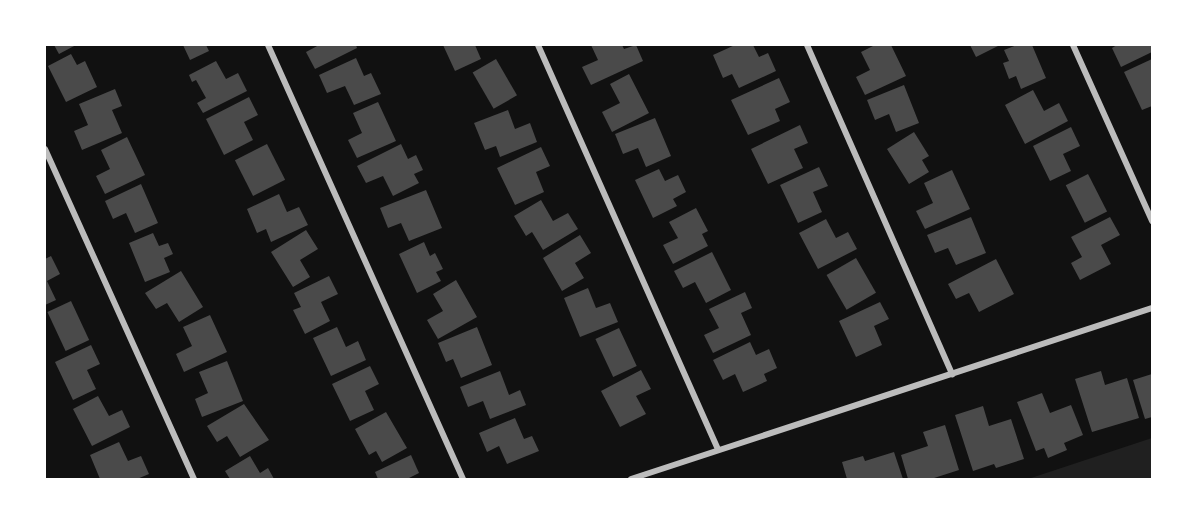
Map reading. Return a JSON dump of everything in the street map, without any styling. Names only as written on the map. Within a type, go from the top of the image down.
[{"type":"street","points":[[268,45],[462,479]]},
{"type":"street","points":[[538,45],[718,450]]},
{"type":"street","points":[[807,45],[952,374]]},
{"type":"street","points":[[1073,45],[1152,221]]},
{"type":"street","points":[[45,149],[194,479]]},
{"type":"street","points":[[631,479],[1152,308]]},
{"type":"shaded area","points":[[1152,438],[1152,479],[1028,479]]},
{"type":"building","points":[[54,45],[76,45],[59,54]]},
{"type":"building","points":[[183,45],[206,45],[209,51],[190,60]]},
{"type":"building","points":[[319,45],[356,45],[357,48],[315,69],[306,52]]},
{"type":"building","points":[[443,45],[475,45],[481,59],[455,71]]},
{"type":"building","points":[[591,45],[622,45],[624,49],[636,45],[643,61],[591,85],[582,67],[598,60]]},
{"type":"building","points":[[735,45],[753,45],[759,57],[768,53],[776,71],[739,88],[732,74],[723,78],[713,55]]},
{"type":"building","points":[[875,45],[891,45],[906,76],[865,95],[856,77],[870,70],[861,52]]},
{"type":"building","points":[[970,45],[1000,45],[976,57]]},
{"type":"building","points":[[1017,45],[1032,45],[1046,78],[1021,89],[1016,76],[1009,79],[1003,63],[1009,61],[1004,50]]},
{"type":"building","points":[[1117,45],[1152,45],[1152,52],[1121,67],[1112,48]]},
{"type":"building","points":[[71,54],[77,65],[85,61],[97,87],[66,102],[48,66]]},
{"type":"building","points":[[356,58],[364,76],[371,73],[381,94],[354,105],[345,86],[327,93],[319,75]]},
{"type":"building","points":[[496,59],[517,95],[494,109],[473,72]]},
{"type":"building","points":[[1152,59],[1152,106],[1142,110],[1124,72]]},
{"type":"building","points":[[216,61],[226,79],[238,73],[247,91],[203,113],[197,103],[206,98],[196,80],[192,82],[189,75]]},
{"type":"building","points":[[629,74],[649,113],[612,132],[602,112],[620,103],[610,84]]},
{"type":"building","points":[[779,78],[790,102],[775,109],[780,121],[748,135],[731,100]]},
{"type":"building","points":[[904,85],[919,123],[896,132],[889,114],[875,120],[867,100]]},
{"type":"building","points":[[115,89],[122,106],[112,110],[122,133],[82,150],[74,131],[88,125],[79,104]]},
{"type":"building","points":[[1033,90],[1044,111],[1059,103],[1068,121],[1025,144],[1005,105]]},
{"type":"building","points":[[249,97],[258,115],[244,122],[253,140],[224,155],[206,119]]},
{"type":"building","points":[[378,102],[396,141],[357,158],[348,140],[362,133],[353,113]]},
{"type":"building","points":[[508,110],[515,129],[530,123],[537,142],[500,157],[496,146],[485,150],[474,123]]},
{"type":"building","points":[[655,118],[671,156],[646,167],[638,148],[623,154],[615,134]]},
{"type":"building","points":[[800,125],[808,143],[794,149],[803,168],[768,184],[751,149]]},
{"type":"building","points":[[1071,127],[1080,146],[1063,154],[1071,171],[1050,181],[1033,146]]},
{"type":"building","points":[[914,132],[929,156],[922,160],[929,172],[909,184],[887,149]]},
{"type":"building","points":[[127,137],[145,175],[105,194],[96,176],[110,169],[101,150]]},
{"type":"building","points":[[267,144],[285,180],[253,196],[235,160]]},
{"type":"building","points":[[401,144],[408,159],[416,155],[423,170],[414,174],[419,183],[393,196],[383,176],[366,183],[357,166]]},
{"type":"building","points":[[541,147],[550,166],[536,172],[544,192],[515,205],[497,168]]},
{"type":"building","points":[[819,167],[828,186],[813,192],[822,212],[798,223],[780,185]]},
{"type":"building","points":[[659,169],[665,181],[678,175],[686,192],[673,199],[677,206],[653,218],[635,180]]},
{"type":"building","points":[[952,170],[970,209],[925,229],[916,211],[933,203],[924,183]]},
{"type":"building","points":[[1088,174],[1107,211],[1085,223],[1066,185]]},
{"type":"building","points":[[141,184],[158,223],[135,233],[126,213],[113,219],[105,201]]},
{"type":"building","points":[[426,190],[442,228],[409,241],[401,223],[388,228],[380,208]]},
{"type":"building","points":[[279,194],[287,212],[299,207],[308,225],[271,242],[266,229],[257,233],[247,209]]},
{"type":"building","points":[[541,200],[553,221],[568,213],[578,229],[543,250],[532,232],[526,236],[514,216]]},
{"type":"building","points":[[696,208],[708,231],[702,234],[708,246],[673,264],[663,245],[678,238],[669,222]]},
{"type":"building","points":[[971,217],[986,253],[956,265],[948,248],[935,253],[927,235]]},
{"type":"building","points":[[1110,217],[1120,235],[1101,245],[1111,264],[1080,280],[1071,263],[1082,257],[1071,237]]},
{"type":"building","points":[[826,219],[836,238],[848,232],[857,249],[818,269],[799,233]]},
{"type":"building","points":[[306,230],[318,249],[300,260],[310,277],[293,287],[271,252]]},
{"type":"building","points":[[153,233],[159,246],[168,243],[173,254],[164,258],[170,272],[145,282],[129,243]]},
{"type":"building","points":[[580,235],[591,253],[575,263],[584,278],[562,291],[543,258]]},
{"type":"building","points":[[424,242],[430,256],[435,253],[443,269],[436,272],[441,281],[417,293],[399,254]]},
{"type":"building","points":[[712,252],[731,290],[706,303],[695,282],[683,288],[674,271]]},
{"type":"building","points":[[51,256],[60,274],[47,281],[56,300],[45,305],[45,259]]},
{"type":"building","points":[[856,258],[876,293],[847,310],[827,275]]},
{"type":"building","points":[[996,259],[1014,294],[979,312],[969,293],[956,299],[948,284]]},
{"type":"building","points":[[181,271],[203,307],[179,322],[167,303],[156,309],[145,293]]},
{"type":"building","points":[[329,276],[338,294],[321,302],[330,321],[305,334],[293,310],[301,307],[294,293]]},
{"type":"building","points":[[456,280],[477,317],[438,339],[427,320],[443,311],[433,294]]},
{"type":"building","points":[[588,288],[596,308],[610,303],[618,322],[580,337],[564,298]]},
{"type":"building","points":[[745,292],[752,308],[741,313],[751,335],[713,353],[704,335],[719,328],[709,309]]},
{"type":"building","points":[[71,301],[89,340],[66,351],[47,312]]},
{"type":"building","points":[[880,302],[889,319],[874,326],[882,345],[856,357],[839,321]]},
{"type":"building","points":[[210,315],[227,352],[184,372],[176,354],[192,346],[183,327]]},
{"type":"building","points":[[337,327],[346,347],[358,341],[366,360],[331,376],[313,338]]},
{"type":"building","points":[[477,327],[492,365],[461,378],[453,359],[446,362],[438,343]]},
{"type":"building","points":[[619,328],[637,366],[613,377],[595,339]]},
{"type":"building","points":[[750,342],[756,355],[769,349],[777,368],[764,374],[767,381],[743,392],[735,374],[723,380],[713,360]]},
{"type":"building","points":[[91,345],[100,364],[87,370],[96,389],[73,400],[55,362]]},
{"type":"building","points":[[227,361],[243,401],[202,417],[195,399],[208,393],[199,372]]},
{"type":"building","points":[[370,366],[379,384],[365,391],[374,410],[350,421],[332,384]]},
{"type":"building","points":[[641,370],[651,389],[636,396],[646,414],[620,427],[601,391]]},
{"type":"building","points":[[500,371],[509,395],[520,390],[526,405],[490,419],[483,401],[468,407],[460,387]]},
{"type":"building","points":[[1101,371],[1105,385],[1127,378],[1139,418],[1092,432],[1075,379]]},
{"type":"building","points":[[1152,374],[1152,417],[1145,419],[1133,380]]},
{"type":"building","points":[[1042,393],[1050,413],[1071,405],[1083,435],[1064,443],[1067,450],[1048,458],[1044,448],[1036,451],[1017,402]]},
{"type":"building","points":[[98,396],[109,416],[122,410],[130,427],[92,446],[73,409]]},
{"type":"building","points":[[244,404],[269,440],[240,457],[227,436],[217,442],[207,426]]},
{"type":"building","points":[[983,406],[989,426],[1011,419],[1024,459],[996,468],[994,464],[973,471],[955,415]]},
{"type":"building","points":[[386,412],[407,448],[382,462],[376,451],[369,455],[355,429]]},
{"type":"building","points":[[515,418],[524,439],[532,436],[539,451],[507,464],[499,446],[487,452],[479,433]]},
{"type":"building","points":[[945,425],[959,470],[931,479],[908,479],[901,455],[928,446],[923,432]]},
{"type":"building","points":[[119,442],[128,461],[141,456],[149,474],[137,479],[100,479],[90,455]]},
{"type":"building","points":[[894,452],[903,479],[847,479],[842,462],[863,456],[865,461]]},
{"type":"building","points":[[411,455],[419,473],[407,479],[378,479],[375,472]]},
{"type":"building","points":[[250,456],[260,473],[268,468],[274,479],[230,479],[225,471]]}]
